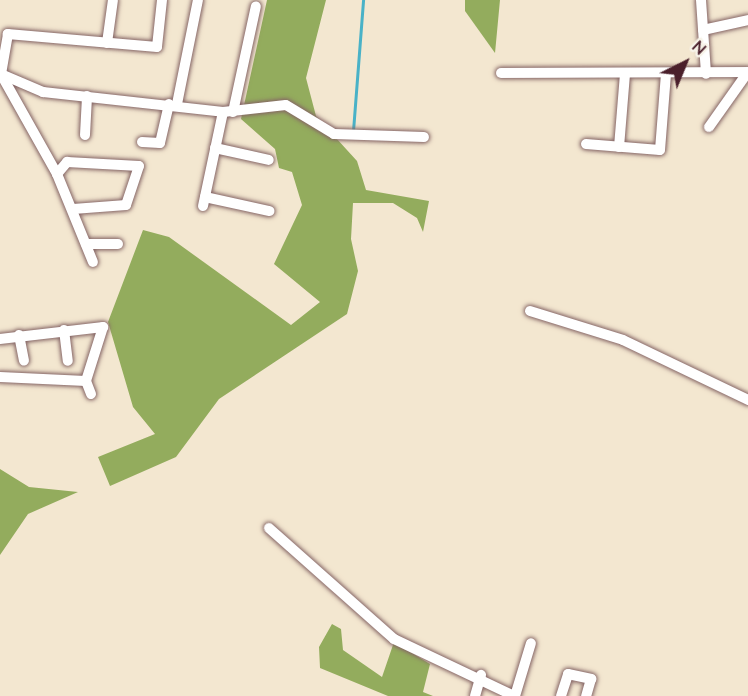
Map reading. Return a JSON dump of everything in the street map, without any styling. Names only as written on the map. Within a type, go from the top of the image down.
[{"type":"street","points":[[107,43],[113,0]]},
{"type":"street","points":[[93,262],[57,174],[1,74],[8,34],[157,47],[162,0]]},
{"type":"street","points":[[142,142],[160,143],[173,104],[198,0]]},
{"type":"street","points":[[701,0],[706,74]]},
{"type":"street","points":[[256,6],[228,112],[215,148],[204,202],[270,211]]},
{"type":"street","points":[[703,30],[748,20]]},
{"type":"street","points":[[501,73],[748,72]]},
{"type":"street","points":[[709,127],[748,72]]},
{"type":"street","points":[[1,74],[43,92],[228,112],[286,105],[334,134],[424,137]]},
{"type":"street","points":[[620,147],[625,74]]},
{"type":"street","points":[[586,144],[660,150],[666,74]]},
{"type":"street","points":[[85,135],[87,96]]},
{"type":"street","points":[[215,148],[270,160]]},
{"type":"street","points":[[57,174],[67,162],[139,166],[126,205],[73,209]]},
{"type":"street","points":[[86,244],[118,244]]},
{"type":"street","points":[[530,311],[623,340],[748,400]]},
{"type":"street","points":[[0,339],[103,327],[86,381],[91,394]]},
{"type":"street","points":[[64,330],[68,361]]},
{"type":"street","points":[[19,335],[24,360]]},
{"type":"street","points":[[0,377],[86,381]]},
{"type":"street","points":[[269,528],[394,639],[435,664],[481,675],[514,696],[531,643]]},
{"type":"street","points":[[561,696],[568,674],[591,679],[586,696]]},
{"type":"street","points":[[475,696],[481,675]]},
{"type":"green space","points":[[267,0],[326,0],[306,78],[316,116],[357,161],[366,190],[429,201],[423,232],[417,218],[393,203],[353,203],[351,239],[358,271],[347,314],[219,399],[176,457],[110,486],[98,457],[155,434],[133,407],[108,322],[143,230],[169,237],[291,325],[320,302],[274,264],[302,205],[292,172],[279,168],[275,149],[241,119]]},
{"type":"green space","points":[[465,0],[500,0],[495,53],[465,11]]},
{"type":"green space","points":[[0,469],[29,487],[78,492],[28,514],[0,555]]},
{"type":"green space","points":[[332,624],[341,629],[343,650],[382,677],[394,642],[430,664],[423,692],[433,696],[388,696],[320,668],[319,647]]},
{"type":"waterway","points":[[353,131],[363,0]]}]
